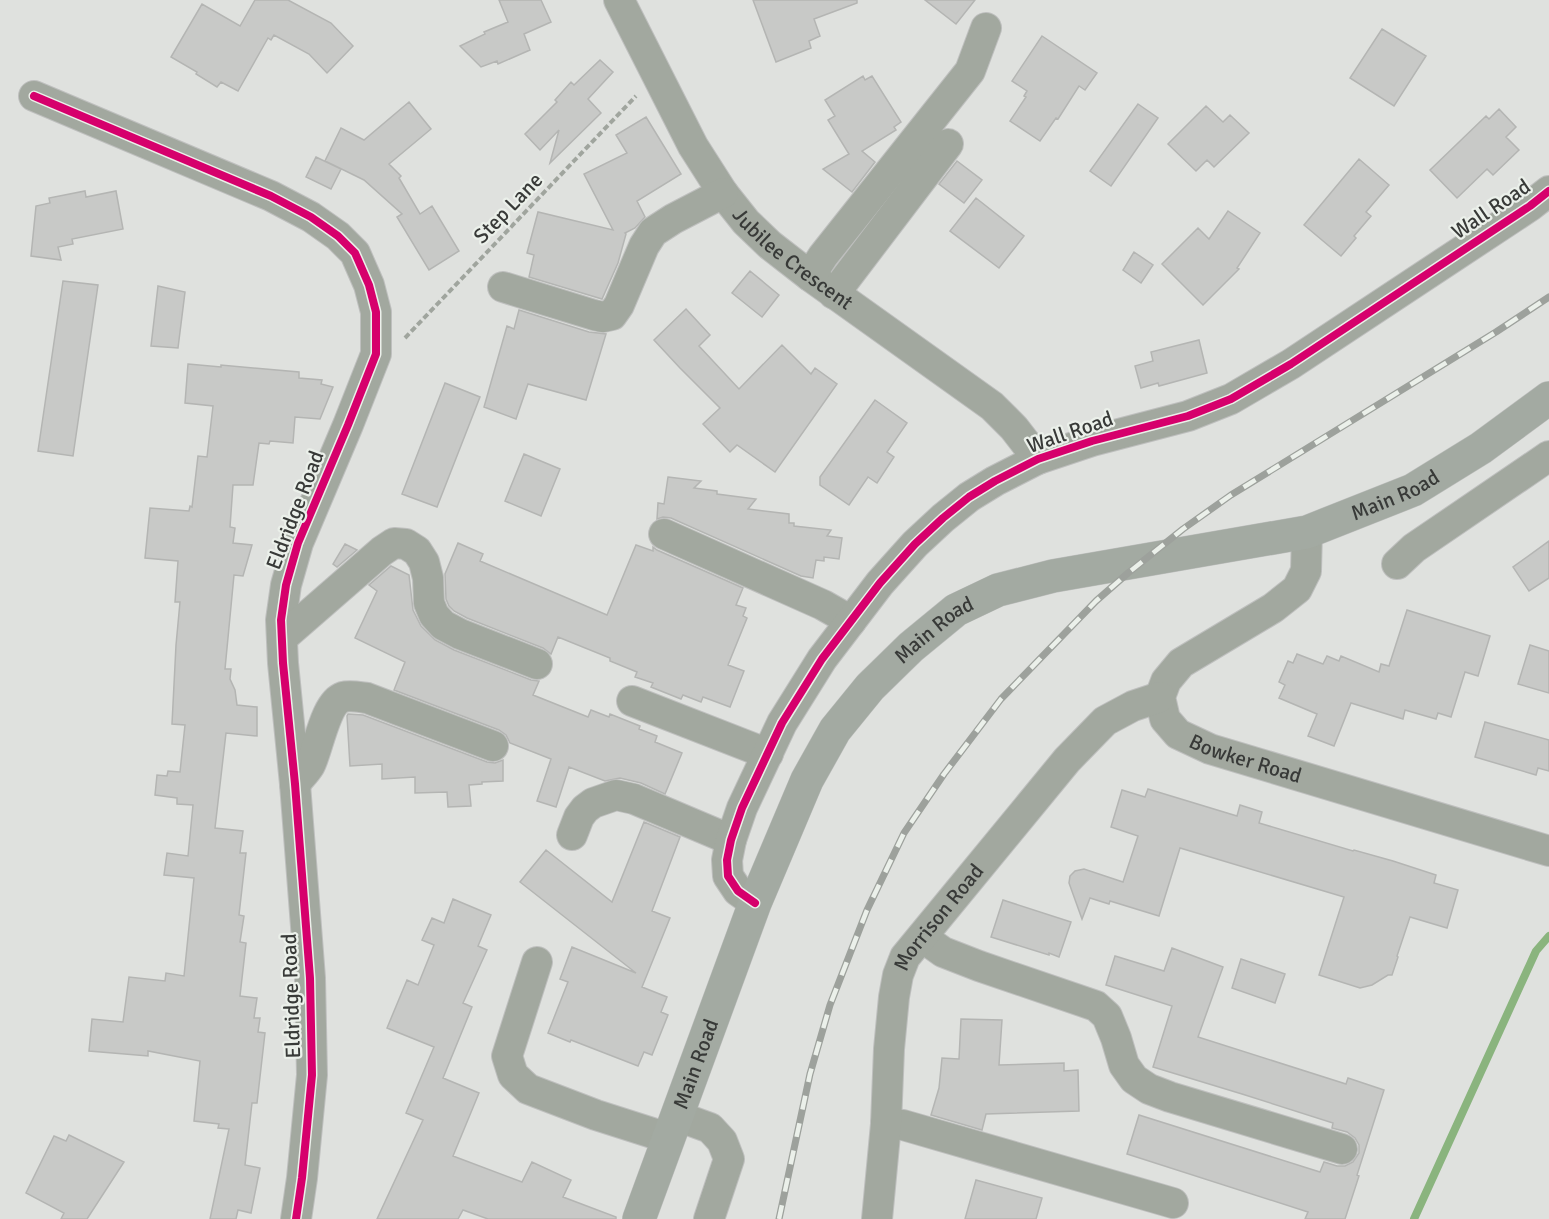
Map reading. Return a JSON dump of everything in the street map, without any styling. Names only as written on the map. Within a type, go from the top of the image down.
[{"type":"main road","name":"Main Road","points":[[639,1219],[754,903],[807,780],[835,730],[870,687],[911,647],[956,610],[998,590],[1053,576],[1307,532],[1413,490],[1481,448],[1549,398]]},
{"type":"street","name":"Jubilee Crescent","points":[[619,0],[693,146],[723,193],[746,222],[770,245],[834,294],[992,406],[1038,459]]},
{"type":"street","points":[[810,276],[823,256],[970,71],[986,28]]},
{"type":"street","name":"Eldridge Road","points":[[34,96],[271,196],[311,217],[338,236],[355,253],[369,285],[376,312],[376,354],[298,543],[286,585],[281,620],[310,978],[312,1076],[296,1219]]},
{"type":"street","points":[[834,294],[948,144]]},
{"type":"street","name":"Wall Road","points":[[754,903],[738,891],[728,876],[727,860],[730,840],[742,808],[782,723],[822,659],[880,583],[915,544],[943,518],[969,497],[1038,459],[1092,441],[1188,416],[1231,399],[1291,364],[1549,191]]},
{"type":"street","points":[[503,287],[594,315],[603,317],[612,315],[619,305],[644,246],[653,232],[723,193]]},
{"type":"street","points":[[1397,564],[1414,548],[1549,456]]},
{"type":"street","points":[[1160,698],[1166,681],[1181,663],[1273,608],[1297,589],[1306,571],[1307,532]]},
{"type":"street","points":[[664,534],[823,605],[851,621]]},
{"type":"street","points":[[282,638],[382,551],[394,543],[406,544],[417,551],[424,562],[428,578],[429,603],[434,615],[443,625],[537,664]]},
{"type":"street","points":[[295,784],[309,766],[334,704],[341,698],[350,696],[367,698],[494,746]]},
{"type":"street","name":"Bowker Road","points":[[1160,698],[1165,718],[1178,734],[1210,749],[1549,851]]},
{"type":"street","name":"Morrison Road","points":[[877,1219],[886,1124],[889,1049],[898,975],[905,957],[1067,760],[1105,721],[1133,706],[1160,698]]},
{"type":"street","points":[[632,701],[768,754]]},
{"type":"street","points":[[572,835],[585,809],[593,803],[616,795],[633,799],[730,840]]},
{"type":"street","points":[[922,937],[943,952],[1096,1006],[1107,1016],[1124,1065],[1134,1079],[1149,1089],[1342,1149]]},
{"type":"street","points":[[537,962],[507,1056],[513,1076],[528,1089],[596,1115],[672,1127],[710,1128],[722,1141],[729,1159],[709,1219]]},
{"type":"street","points":[[886,1124],[903,1125],[1173,1203]]},
{"type":"building","points":[[255,0],[288,0],[331,23],[353,46],[327,73],[309,54],[274,35],[271,40],[268,38],[238,91],[221,82],[217,87],[171,57],[202,4],[240,26]]},
{"type":"building","points":[[499,0],[541,0],[551,22],[524,34],[530,50],[498,64],[497,61],[481,67],[460,46],[508,22]]},
{"type":"building","points":[[753,0],[857,0],[857,3],[814,19],[820,36],[809,41],[811,48],[776,62]]},
{"type":"building","points":[[925,0],[975,0],[956,24]]},
{"type":"building","points":[[1382,29],[1426,56],[1394,106],[1350,78]]},
{"type":"building","points":[[1042,36],[1097,73],[1085,90],[1079,86],[1058,119],[1056,118],[1040,141],[1010,121],[1026,97],[1024,96],[1027,91],[1012,81]]},
{"type":"building","points":[[600,60],[613,72],[588,99],[601,113],[550,163],[559,130],[540,150],[525,134],[557,102],[555,100],[571,82],[574,85]]},
{"type":"building","points":[[863,76],[865,80],[872,76],[901,122],[894,127],[896,130],[862,151],[875,162],[852,192],[823,169],[849,154],[828,120],[835,116],[825,100]]},
{"type":"building","points":[[409,102],[431,129],[389,164],[401,176],[399,178],[420,214],[432,206],[459,251],[429,270],[397,217],[402,214],[364,180],[325,161],[341,128],[364,140]]},
{"type":"building","points":[[1138,104],[1158,118],[1111,186],[1090,171]]},
{"type":"building","points":[[1206,106],[1223,122],[1230,115],[1249,133],[1214,167],[1207,160],[1196,171],[1168,144]]},
{"type":"building","points":[[1499,109],[1516,127],[1506,137],[1519,150],[1493,175],[1487,169],[1457,198],[1430,170],[1486,116],[1489,119]]},
{"type":"building","points":[[646,117],[681,174],[637,201],[645,217],[635,228],[625,233],[618,263],[602,299],[529,277],[534,255],[527,253],[538,212],[613,230],[584,174],[627,153],[616,135]]},
{"type":"building","points":[[316,157],[341,169],[331,189],[306,177]]},
{"type":"building","points":[[1359,159],[1389,185],[1366,212],[1371,216],[1341,256],[1304,225]]},
{"type":"building","points":[[957,161],[982,180],[964,203],[939,184]]},
{"type":"building","points":[[85,191],[86,197],[116,191],[123,229],[72,239],[73,244],[58,247],[61,260],[31,256],[36,206],[50,203],[49,198]]},
{"type":"building","points":[[976,198],[1024,236],[999,268],[950,231]]},
{"type":"building","points":[[1228,211],[1260,233],[1237,268],[1239,269],[1203,305],[1162,264],[1198,228],[1209,239]]},
{"type":"building","points":[[1134,252],[1153,265],[1141,283],[1123,270]]},
{"type":"building","points":[[750,271],[779,295],[762,317],[732,293]]},
{"type":"building","points":[[63,281],[98,285],[73,456],[38,451]]},
{"type":"building","points":[[158,286],[185,292],[178,348],[151,346]]},
{"type":"building","points":[[686,309],[710,335],[699,346],[739,389],[782,345],[811,374],[815,368],[837,384],[775,472],[737,445],[730,452],[703,424],[720,408],[654,340]]},
{"type":"building","points":[[519,310],[589,332],[606,334],[586,400],[528,384],[516,419],[484,407],[507,326],[514,329]]},
{"type":"building","points":[[1199,340],[1207,373],[1159,386],[1158,383],[1141,388],[1135,366],[1153,361],[1151,352]]},
{"type":"building","points":[[188,364],[299,372],[299,378],[322,380],[321,384],[333,387],[320,419],[295,417],[293,443],[270,441],[269,444],[259,443],[253,485],[233,485],[230,527],[235,528],[233,543],[252,545],[243,576],[234,575],[225,669],[231,669],[230,679],[235,690],[237,705],[257,707],[257,736],[226,733],[215,828],[243,831],[240,853],[246,853],[239,915],[244,916],[240,942],[246,943],[240,996],[257,998],[254,1018],[260,1018],[258,1032],[265,1033],[257,1103],[252,1103],[245,1165],[260,1168],[251,1213],[238,1210],[236,1219],[210,1219],[229,1129],[218,1128],[219,1124],[194,1121],[200,1061],[148,1051],[148,1056],[89,1051],[92,1019],[123,1022],[129,977],[165,981],[166,973],[184,976],[194,878],[164,875],[167,853],[188,856],[193,805],[177,804],[177,798],[155,795],[157,775],[167,776],[168,771],[180,772],[185,725],[172,724],[180,602],[175,602],[178,561],[145,558],[150,508],[189,511],[190,506],[192,507],[198,456],[207,457],[213,406],[185,403]]},
{"type":"building","points":[[445,383],[480,397],[437,507],[402,494]]},
{"type":"building","points":[[875,400],[907,423],[887,452],[894,457],[877,483],[868,477],[849,505],[820,485],[820,477]]},
{"type":"building","points":[[524,454],[560,469],[541,516],[505,501]]},
{"type":"building","points":[[668,477],[701,481],[694,488],[717,491],[717,494],[756,499],[748,509],[789,514],[789,523],[794,523],[794,526],[831,530],[827,536],[842,538],[839,559],[824,557],[824,561],[816,560],[813,578],[801,576],[671,518],[657,519],[658,503],[664,504]]},
{"type":"building","points":[[1549,541],[1549,578],[1529,591],[1513,567]]},
{"type":"building","points":[[458,543],[483,554],[480,561],[607,615],[636,545],[653,551],[653,547],[743,588],[736,605],[746,608],[743,616],[747,618],[728,665],[744,671],[730,707],[703,697],[701,702],[683,695],[681,699],[651,687],[653,683],[635,677],[637,672],[610,661],[610,658],[558,637],[551,654],[543,648],[454,611],[446,599],[445,574]]},
{"type":"building","points":[[345,544],[357,550],[337,567],[333,564]]},
{"type":"building","points":[[391,566],[409,575],[413,610],[421,626],[435,640],[454,650],[531,680],[539,681],[533,695],[588,717],[591,710],[609,717],[610,714],[640,726],[639,729],[657,736],[655,742],[682,753],[665,794],[641,783],[620,778],[605,781],[569,767],[556,807],[537,801],[551,759],[510,743],[506,735],[499,730],[394,690],[405,662],[355,638],[377,591],[369,585]]},
{"type":"building","points":[[1407,610],[1490,636],[1478,676],[1465,672],[1451,717],[1438,713],[1436,719],[1405,710],[1403,719],[1351,703],[1334,746],[1308,736],[1317,714],[1279,698],[1285,685],[1279,682],[1288,661],[1293,663],[1297,654],[1323,664],[1327,656],[1339,661],[1341,656],[1379,672],[1381,664],[1389,666]]},
{"type":"building","points":[[1530,645],[1549,651],[1549,693],[1518,684]]},
{"type":"building","points":[[348,714],[363,715],[487,762],[495,763],[503,760],[503,781],[469,785],[471,806],[448,807],[447,792],[415,793],[415,777],[382,779],[382,764],[350,766]]},
{"type":"building","points":[[1485,722],[1549,740],[1549,771],[1538,768],[1536,775],[1475,757]]},
{"type":"building","points":[[1148,789],[1237,816],[1240,805],[1262,812],[1259,823],[1436,875],[1434,883],[1458,890],[1447,928],[1410,917],[1392,975],[1360,988],[1319,975],[1344,897],[1180,848],[1159,916],[1110,901],[1109,904],[1090,898],[1082,919],[1069,883],[1070,876],[1075,871],[1084,869],[1123,882],[1138,836],[1111,827],[1122,790],[1145,797]]},
{"type":"building","points":[[644,822],[680,837],[652,911],[670,918],[642,987],[667,997],[661,1012],[668,1015],[652,1055],[644,1052],[638,1066],[548,1033],[568,982],[560,979],[572,947],[636,973],[520,882],[546,850],[612,902]]},
{"type":"building","points":[[453,899],[491,915],[478,946],[487,950],[463,1003],[472,1007],[443,1078],[479,1093],[453,1156],[522,1182],[532,1162],[571,1180],[563,1197],[616,1217],[616,1219],[488,1219],[463,1210],[458,1219],[377,1219],[423,1120],[406,1113],[434,1047],[387,1028],[407,980],[418,985],[434,945],[422,940],[432,918],[444,923]]},
{"type":"building","points":[[1003,900],[1071,922],[1059,957],[991,937]]},
{"type":"building","points":[[1172,948],[1223,967],[1198,1037],[1346,1084],[1348,1078],[1384,1090],[1345,1219],[1305,1219],[1308,1212],[1127,1154],[1139,1115],[1320,1172],[1324,1162],[1345,1166],[1353,1162],[1359,1153],[1359,1145],[1355,1138],[1347,1132],[1332,1128],[1333,1123],[1153,1067],[1172,1006],[1106,985],[1115,956],[1164,971]]},
{"type":"building","points":[[1241,959],[1285,974],[1275,1003],[1232,988]]},
{"type":"building","points":[[961,1019],[1002,1020],[999,1065],[1064,1063],[1064,1071],[1078,1070],[1079,1111],[986,1114],[982,1130],[931,1115],[939,1088],[942,1058],[959,1059]]},
{"type":"building","points":[[69,1135],[124,1162],[87,1219],[61,1219],[64,1213],[26,1193],[54,1136],[66,1141]]},
{"type":"building","points":[[976,1180],[1042,1198],[1036,1219],[965,1219]]},
{"type":"waterway","points":[[1414,1219],[1536,951],[1549,936]]},
{"type":"railway","points":[[779,1219],[810,1074],[830,1005],[867,910],[904,833],[944,774],[1001,699],[1096,601],[1183,529],[1231,495],[1549,297]]},
{"type":"cycle path","points":[[34,96],[271,196],[311,217],[338,236],[355,253],[369,285],[376,312],[376,354],[298,543],[286,585],[281,620],[310,978],[312,1075],[296,1219]]},
{"type":"cycle path","points":[[755,903],[738,891],[728,876],[727,860],[742,808],[782,723],[822,659],[880,583],[915,544],[943,518],[969,497],[1038,459],[1092,441],[1188,416],[1231,399],[1291,364],[1530,206],[1549,191]]}]
